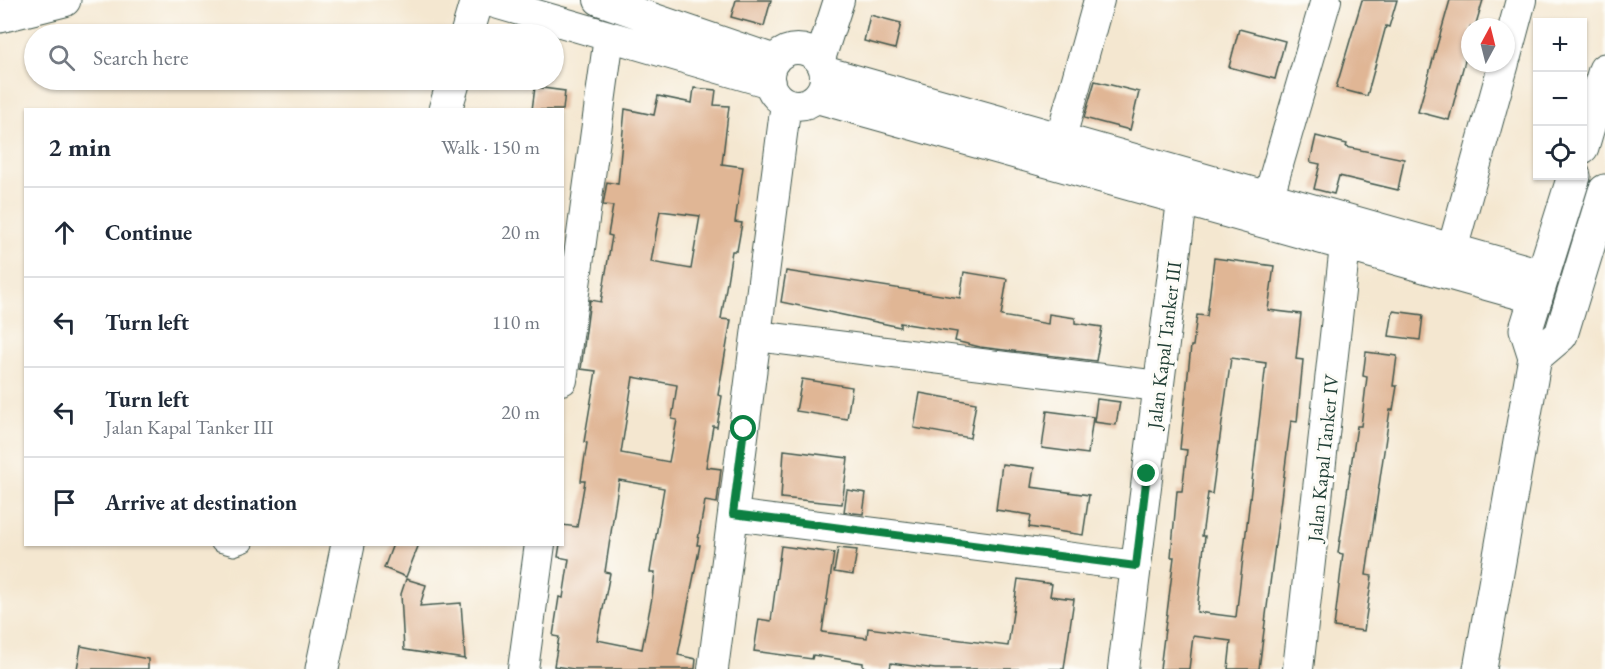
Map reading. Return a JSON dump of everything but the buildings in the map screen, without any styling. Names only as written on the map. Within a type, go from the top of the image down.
[{"type":"street","points":[[470,24],[477,0]]},
{"type":"street","points":[[484,0],[609,37],[777,82]]},
{"type":"street","points":[[598,0],[777,82],[802,105],[821,77],[839,0]]},
{"type":"street","points":[[1057,152],[1099,0]]},
{"type":"street","points":[[1265,210],[1326,0]]},
{"type":"street","points":[[1515,22],[1521,0]]},
{"type":"street","points":[[0,16],[57,1]]},
{"type":"street","points":[[564,365],[609,37]]},
{"type":"street","points":[[713,669],[756,336],[777,82],[785,52],[797,49],[810,51],[821,77],[1057,152],[1541,287]]},
{"type":"street","points":[[1587,130],[1605,70]]},
{"type":"street","points":[[1449,262],[1502,72]]},
{"type":"street","points":[[446,108],[451,90]]},
{"type":"street","points":[[1057,152],[1182,201],[1265,210],[1345,246],[1449,262]]},
{"type":"street","points":[[1480,669],[1535,357],[1526,329],[1573,180]]},
{"type":"street","points":[[1535,357],[1561,335],[1605,191]]},
{"type":"street","name":"Jalan Kapal Tanker III","points":[[1123,669],[1182,201]]},
{"type":"street","name":"Jalan Kapal Tanker IV","points":[[1298,669],[1301,662],[1345,246]]},
{"type":"street","points":[[756,336],[1158,386]]},
{"type":"street","points":[[733,514],[1136,566]]},
{"type":"street","points":[[322,669],[348,546]]},
{"type":"street","points":[[523,669],[540,546]]},
{"type":"route","points":[[744,429],[733,514],[1136,566],[1147,474]]}]
